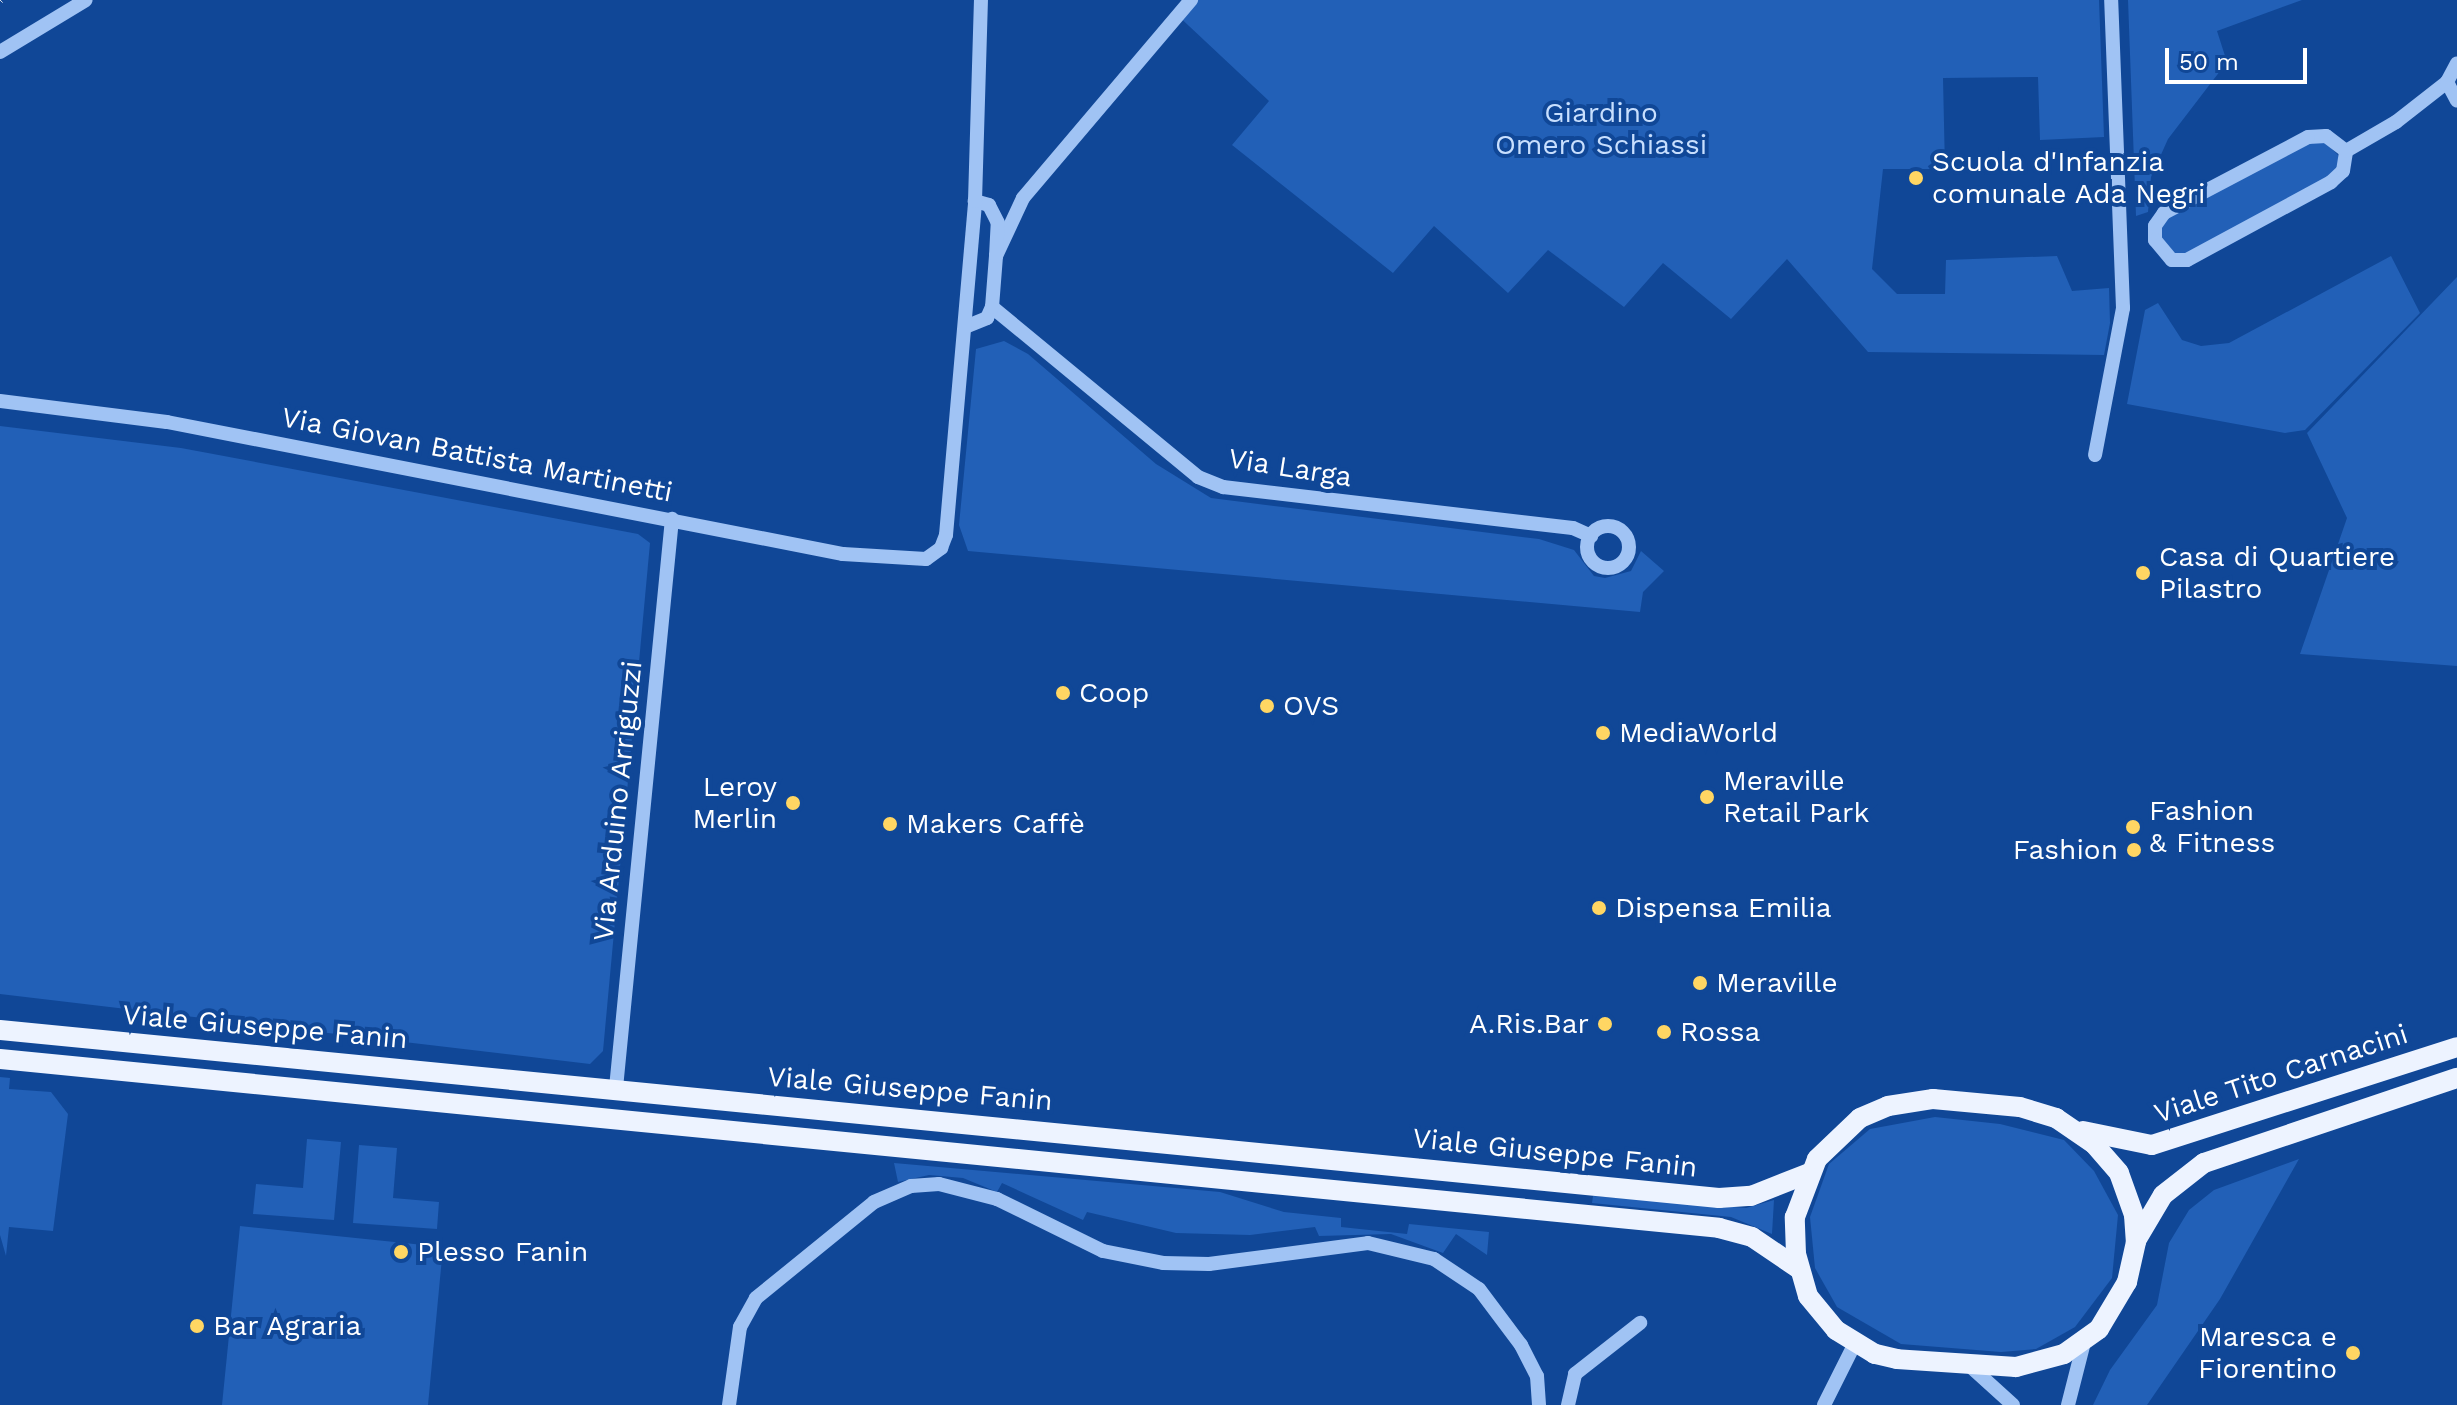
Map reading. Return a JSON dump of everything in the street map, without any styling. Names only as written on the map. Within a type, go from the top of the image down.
[{"type":"main road","name":"Viale Giuseppe Fanin","points":[[0,1030],[1719,1198],[1751,1196],[1809,1173]]},
{"type":"main road","name":"Viale Tito Carnacini","points":[[1809,1173],[1827,1146],[1860,1118],[1911,1101],[2020,1107],[2076,1128],[2152,1145],[2457,1047]]},
{"type":"main road","name":"Viale Giuseppe Fanin","points":[[0,1059],[1719,1228],[1752,1237],[1799,1269]]},
{"type":"main road","name":"Viale Tito Carnacini","points":[[2136,1242],[2163,1195],[2204,1163],[2457,1078]]},
{"type":"main road","points":[[1809,1173],[1795,1217],[1799,1269],[1821,1314],[1855,1343],[1897,1359],[1970,1366],[2042,1362],[2084,1342],[2119,1302],[2136,1242],[2134,1215],[2119,1173],[2076,1128]]},
{"type":"street","points":[[0,52],[86,0]]},
{"type":"street","points":[[975,201],[989,205],[998,223],[992,307],[987,318],[965,327],[975,201],[981,0]]},
{"type":"street","points":[[996,256],[1023,198],[1191,0]]},
{"type":"street","points":[[2095,455],[2123,308],[2111,0]]},
{"type":"street","points":[[2346,151],[2383,131],[2447,82],[2457,63]]},
{"type":"street","points":[[2447,82],[2457,101]]},
{"type":"street","points":[[2326,136],[2346,151],[2343,171],[2331,182],[2187,260],[2172,260],[2155,240],[2155,226],[2164,213],[2308,137],[2326,136]]},
{"type":"street","name":"Via Larga","points":[[992,307],[1198,477],[1223,487],[1573,528],[1591,536]]},
{"type":"street","name":"Via Giovan Battista Martinetti","points":[[0,401],[167,422],[672,519],[900,560],[926,559],[941,548],[965,327]]},
{"type":"street","name":"Via Arduino Arriguzzi","points":[[616,1088],[672,519]]},
{"type":"street","points":[[98,1067],[100,1039]]},
{"type":"street","points":[[729,1405],[740,1327],[756,1298],[874,1202],[911,1186],[939,1184],[997,1199],[1103,1251],[1163,1263],[1230,1262],[1368,1243],[1434,1259],[1479,1289],[1521,1345],[1537,1376],[1539,1405]]},
{"type":"street","points":[[1568,1405],[1575,1374],[1640,1323]]},
{"type":"street","points":[[2068,1405],[2084,1342]]},
{"type":"street","points":[[1824,1405],[1855,1343]]},
{"type":"street","points":[[1970,1366],[2013,1405]]},
{"type":"green space","name":"Giardino Omero Schiassi","points":[[1183,0],[2099,0],[2104,137],[2040,140],[2038,77],[1943,78],[1945,169],[1883,169],[1872,269],[1897,294],[1945,294],[1946,260],[2057,256],[2072,291],[2109,288],[2110,323],[2104,355],[1868,352],[1787,259],[1731,319],[1663,263],[1624,307],[1548,250],[1508,293],[1434,226],[1393,273],[1232,145],[1269,101],[1173,11]]},
{"type":"green space","points":[[2128,0],[2302,0],[2217,31],[2227,62],[2168,139],[2151,177],[2148,212],[2136,216]]},
{"type":"green space","points":[[2311,141],[2324,141],[2338,155],[2339,166],[2329,178],[2185,254],[2173,254],[2162,240],[2160,229],[2170,216]]},
{"type":"green space","points":[[2391,256],[2420,313],[2305,430],[2285,433],[2127,404],[2145,310],[2158,303],[2182,340],[2201,346],[2229,343]]},
{"type":"green space","points":[[2457,277],[2457,666],[2300,654],[2347,518],[2307,433]]},
{"type":"green space","points":[[1004,341],[1028,354],[1156,464],[1211,498],[1539,539],[1574,550],[1594,576],[1605,578],[1631,571],[1641,551],[1664,571],[1643,592],[1640,612],[968,551],[959,525],[976,349]]},
{"type":"green space","points":[[0,426],[181,448],[638,534],[650,543],[603,1051],[590,1064],[0,994]]},
{"type":"green space","points":[[0,1077],[10,1078],[9,1089],[51,1092],[68,1114],[53,1231],[9,1227],[6,1256],[0,1235]]},
{"type":"green space","points":[[1935,1117],[2000,1124],[2064,1140],[2094,1171],[2118,1215],[2112,1278],[2075,1327],[2036,1349],[2001,1352],[1901,1344],[1837,1307],[1815,1268],[1810,1217],[1829,1164],[1870,1129]]},
{"type":"green space","points":[[307,1139],[341,1142],[334,1220],[253,1214],[256,1184],[303,1188]]},
{"type":"green space","points":[[359,1145],[397,1148],[393,1198],[439,1202],[437,1229],[353,1223]]},
{"type":"green space","points":[[2299,1159],[2220,1299],[2147,1405],[2093,1405],[2110,1370],[2157,1305],[2169,1243],[2189,1210],[2214,1190]]},
{"type":"green space","points":[[894,1163],[1220,1192],[1284,1212],[1341,1218],[1341,1227],[1407,1234],[1409,1224],[1489,1232],[1487,1255],[1456,1234],[1443,1253],[1391,1234],[1319,1236],[1315,1227],[1250,1235],[1176,1233],[1087,1212],[1083,1220],[1002,1183],[997,1192],[963,1178],[929,1175],[898,1182]]},
{"type":"green space","points":[[1593,1196],[1746,1208],[1774,1200],[1772,1234],[1731,1217],[1592,1203]]},
{"type":"green space","points":[[240,1226],[443,1247],[428,1405],[222,1405]]},
{"type":"place","name":"Scuola d'Infanzia comunale Ada Negri","points":[[1916,178]]},
{"type":"place","name":"Casa di Quartiere Pilastro","points":[[2143,573]]},
{"type":"place","name":"Coop","points":[[1063,693]]},
{"type":"place","name":"OVS","points":[[1267,706]]},
{"type":"place","name":"MediaWorld","points":[[1603,733]]},
{"type":"place","name":"Meraville Retail Park","points":[[1707,797]]},
{"type":"place","name":"Leroy Merlin","points":[[793,803]]},
{"type":"place","name":"Makers Caffè","points":[[890,824]]},
{"type":"place","name":"Fashion & Fitness","points":[[2133,827]]},
{"type":"place","name":"Fashion","points":[[2134,850]]},
{"type":"place","name":"Dispensa Emilia","points":[[1599,908]]},
{"type":"place","name":"Meraville","points":[[1700,983]]},
{"type":"place","name":"A.Ris.Bar","points":[[1605,1024]]},
{"type":"place","name":"Rossa","points":[[1664,1032]]},
{"type":"place","name":"Plesso Fanin","points":[[401,1252]]},
{"type":"place","name":"Bar Agraria","points":[[197,1326]]},
{"type":"place","name":"Maresca e Fiorentino","points":[[2353,1353]]}]
